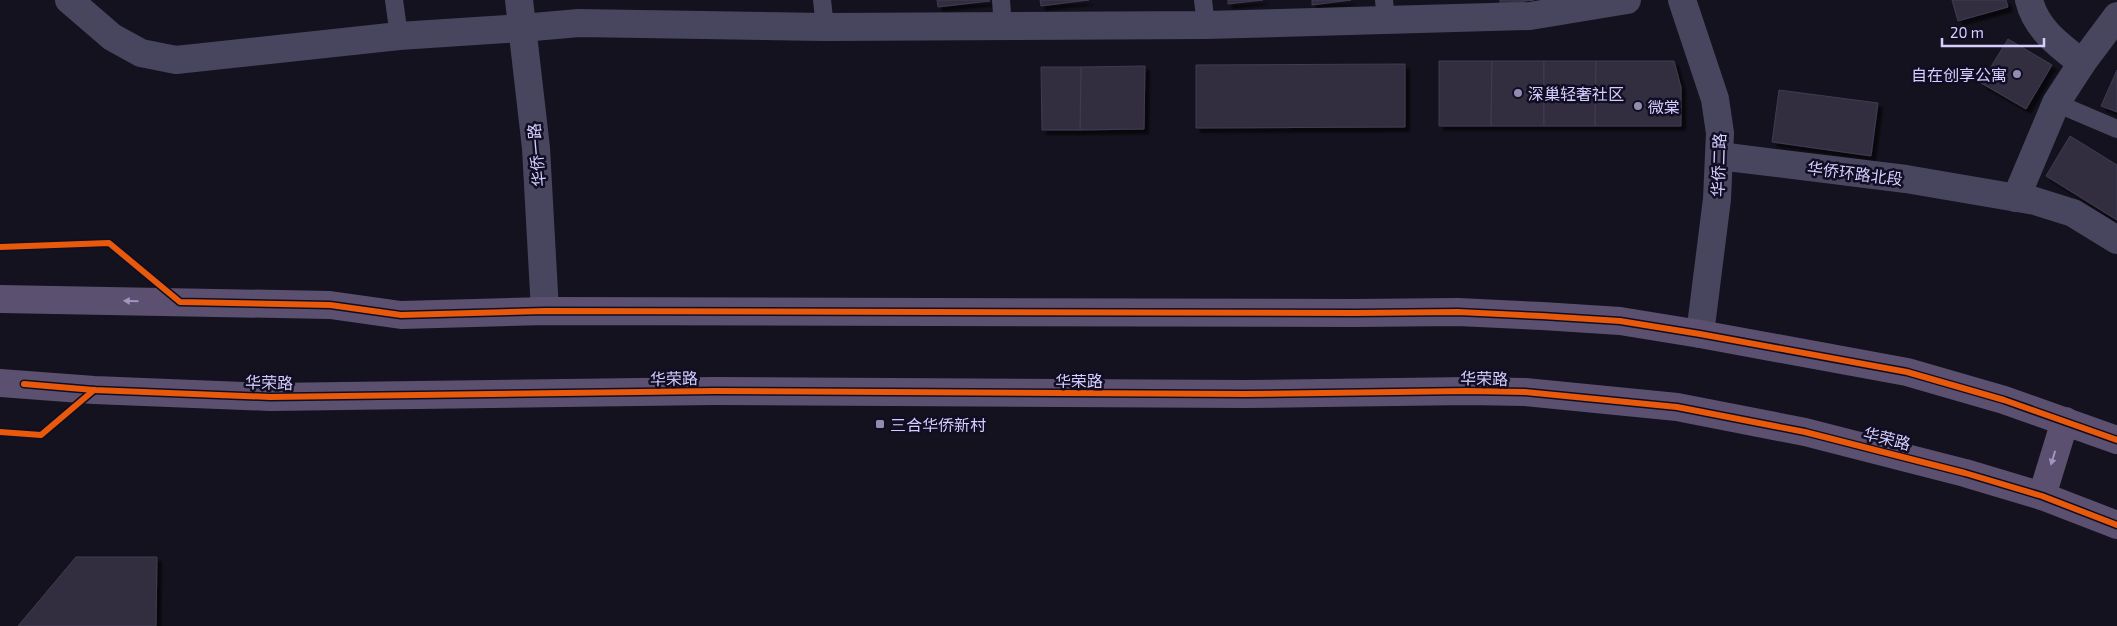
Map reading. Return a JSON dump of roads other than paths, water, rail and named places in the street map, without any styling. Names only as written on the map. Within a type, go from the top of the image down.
[{"type":"main road","points":[[0,299],[330,305],[401,315],[545,311],[1458,312],[1620,322],[1700,334],[1907,372],[2004,400],[2117,440]]},
{"type":"main road","name":"华荣路","points":[[8,386],[270,397],[714,391],[1235,394],[1525,392],[1677,407],[1744,419],[1872,448],[1965,472],[2042,496],[2117,525]]},
{"type":"main road","points":[[2042,496],[2065,421]]},
{"type":"street","points":[[69,0],[112,37],[141,53],[176,60],[399,36],[579,23],[825,27],[1003,27],[1204,13],[1385,10],[1530,16],[1627,0]]},
{"type":"street","name":"华侨一路","points":[[519,0],[536,148],[545,311]]},
{"type":"street","name":"华侨二路","points":[[1682,0],[1715,99],[1720,133],[1715,218],[1700,334]]},
{"type":"street","points":[[2029,0],[2038,24],[2082,63]]},
{"type":"street","points":[[2004,196],[2056,103],[2082,63],[2113,29]]},
{"type":"street","name":"华侨环路北段","points":[[1719,156],[1906,179],[2055,206],[2073,213],[2117,240]]},
{"type":"lane","points":[[394,0],[399,36]]},
{"type":"lane","points":[[822,0],[825,27]]},
{"type":"lane","points":[[1000,0],[1003,27]]},
{"type":"lane","points":[[2056,103],[2117,129]]},
{"type":"place","name":"自在创享公寓","points":[[2017,74]]},
{"type":"place","name":"深巢轻奢社区","points":[[1518,93]]},
{"type":"place","name":"微棠","points":[[1638,106]]},
{"type":"place","name":"三合华侨新村","points":[[880,424]]}]
